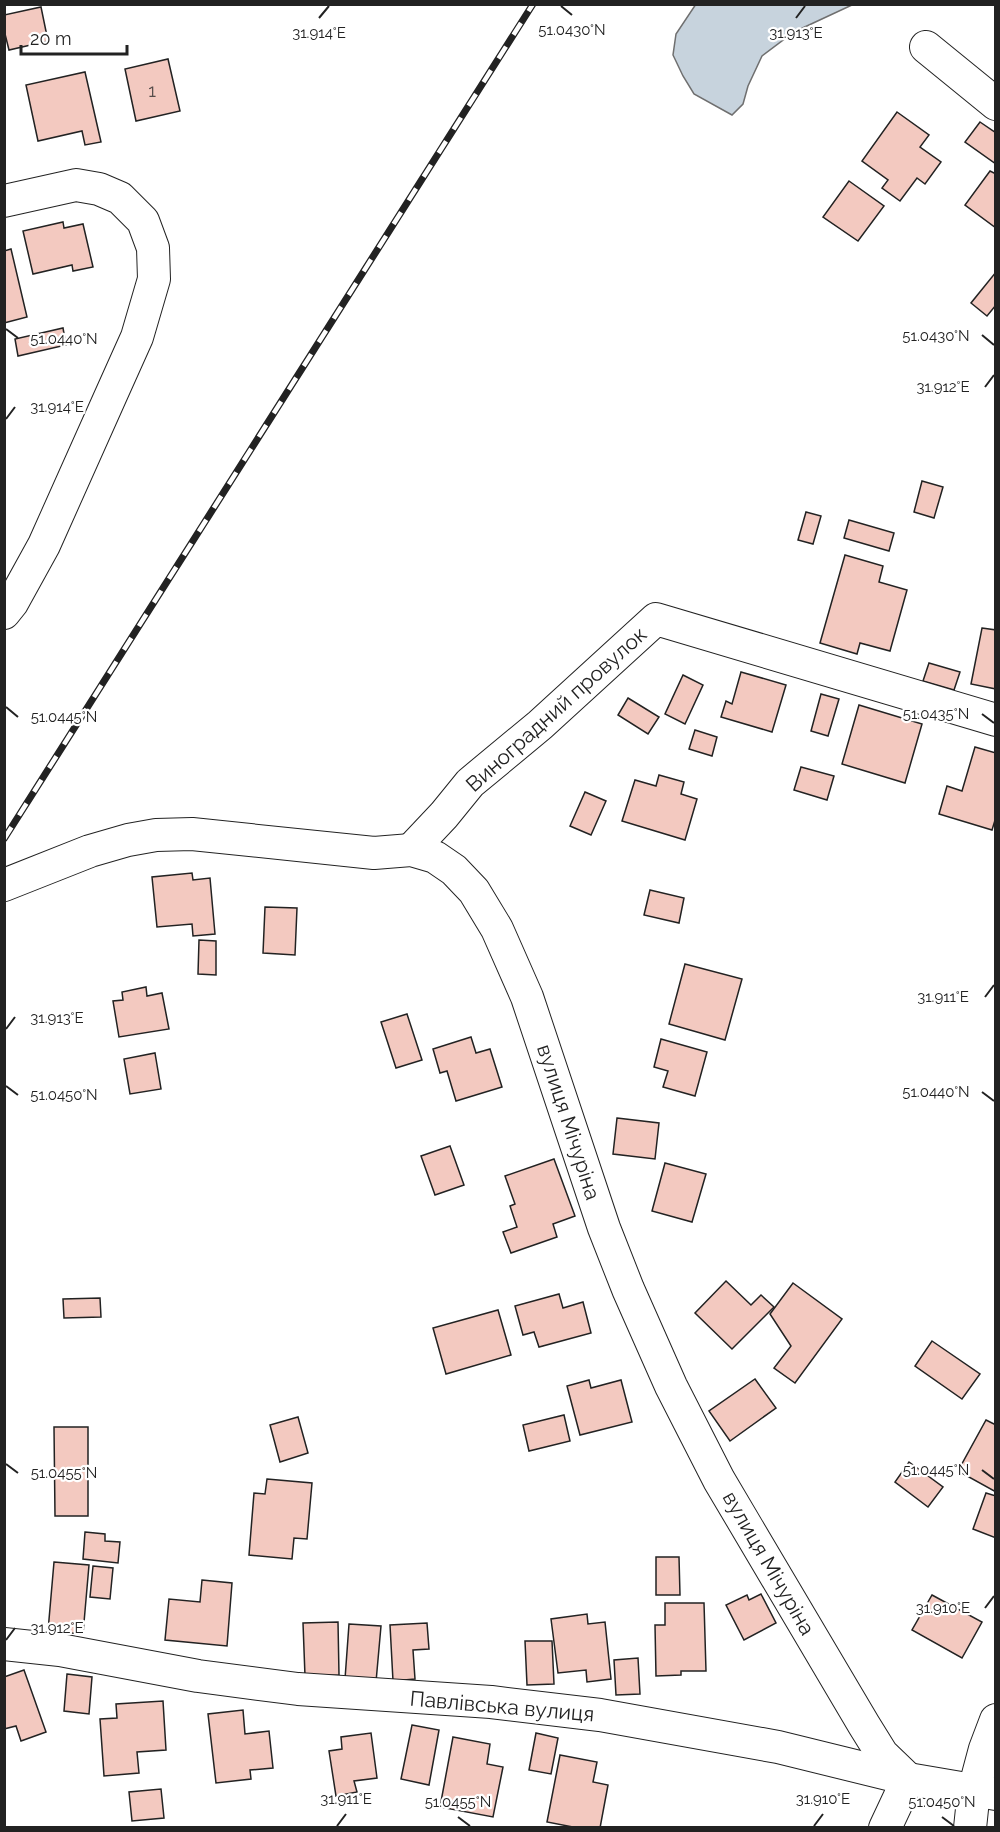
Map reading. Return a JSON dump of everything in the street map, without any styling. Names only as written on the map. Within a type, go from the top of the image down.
[{"type":"street","points":[[926,47],[996,104]]},
{"type":"street","points":[[4,201],[76,185],[99,189],[120,198],[143,221],[153,248],[154,279],[137,337],[44,545],[12,603],[4,613]]},
{"type":"street","name":"Виноградний провулок","points":[[411,850],[470,783],[540,724],[656,619],[996,720]]},
{"type":"street","points":[[444,815],[445,850],[454,870]]},
{"type":"street","name":"вулиця Мічуріна","points":[[4,885],[90,851],[156,835],[192,834],[374,853],[411,850],[435,857],[454,870],[474,891],[497,929],[527,997],[604,1228],[671,1386],[719,1480],[864,1725],[882,1754],[908,1779]]},
{"type":"street","name":"Павлівська вулиця","points":[[4,1644],[60,1650],[198,1676],[298,1689],[492,1702],[600,1715],[778,1747],[908,1779],[985,1792]]},
{"type":"street","points":[[970,1827],[985,1792],[985,1749],[996,1720]]},
{"type":"street","points":[[885,1827],[908,1779]]},
{"type":"shaded area","points":[[696,4],[852,5],[794,32],[762,56],[748,86],[743,104],[732,115],[694,94],[673,55],[676,34]]},
{"type":"building","points":[[41,7],[48,41],[9,50],[4,30],[4,15]]},
{"type":"building","points":[[168,59],[180,111],[136,121],[125,69]]},
{"type":"building","points":[[85,72],[101,142],[85,145],[82,131],[38,141],[26,85]]},
{"type":"building","points":[[897,112],[929,135],[920,147],[941,162],[925,184],[917,178],[900,201],[882,188],[888,180],[862,161]]},
{"type":"building","points":[[980,122],[996,133],[996,164],[965,142]]},
{"type":"building","points":[[990,171],[996,174],[996,228],[965,205]]},
{"type":"building","points":[[849,181],[884,206],[858,241],[823,217]]},
{"type":"building","points":[[63,222],[64,228],[83,224],[93,267],[73,271],[72,265],[33,274],[23,231]]},
{"type":"building","points":[[11,249],[27,317],[4,323],[4,251]]},
{"type":"building","points":[[996,272],[996,305],[987,316],[971,303]]},
{"type":"building","points":[[63,328],[66,345],[18,356],[15,339]]},
{"type":"building","points":[[922,481],[943,487],[934,518],[914,512]]},
{"type":"building","points":[[806,512],[821,516],[813,544],[798,540]]},
{"type":"building","points":[[849,520],[894,533],[889,551],[844,538]]},
{"type":"building","points":[[845,555],[883,566],[879,582],[907,590],[890,651],[860,643],[857,654],[820,643]]},
{"type":"building","points":[[982,628],[996,630],[996,689],[971,684]]},
{"type":"building","points":[[929,663],[960,672],[954,690],[923,681]]},
{"type":"building","points":[[741,672],[786,685],[772,732],[721,717],[726,701],[732,704]]},
{"type":"building","points":[[683,675],[703,685],[685,724],[665,714]]},
{"type":"building","points":[[821,694],[839,699],[828,736],[811,731]]},
{"type":"building","points":[[628,698],[659,717],[648,734],[618,715]]},
{"type":"building","points":[[859,705],[922,724],[905,783],[842,764]]},
{"type":"building","points":[[695,730],[717,737],[712,756],[689,749]]},
{"type":"building","points":[[975,747],[996,753],[996,817],[992,830],[939,814],[947,786],[962,791]]},
{"type":"building","points":[[801,767],[834,776],[827,800],[794,790]]},
{"type":"building","points":[[659,775],[684,782],[681,794],[697,799],[685,840],[622,821],[635,780],[656,786]]},
{"type":"building","points":[[585,792],[606,801],[591,835],[570,826]]},
{"type":"building","points":[[192,873],[193,880],[210,878],[215,934],[193,936],[192,924],[157,927],[152,877]]},
{"type":"building","points":[[650,890],[684,898],[679,923],[644,915]]},
{"type":"building","points":[[265,907],[297,908],[295,955],[263,953]]},
{"type":"building","points":[[199,940],[216,941],[216,975],[198,974]]},
{"type":"building","points":[[685,964],[742,979],[725,1040],[669,1024]]},
{"type":"building","points":[[146,987],[147,996],[162,993],[169,1029],[119,1037],[113,1001],[123,1000],[122,992]]},
{"type":"building","points":[[407,1014],[422,1060],[396,1068],[381,1022]]},
{"type":"building","points":[[471,1037],[476,1053],[490,1049],[502,1087],[456,1101],[447,1071],[440,1073],[433,1049]]},
{"type":"building","points":[[661,1039],[707,1052],[695,1096],[663,1087],[668,1071],[654,1067]]},
{"type":"building","points":[[155,1053],[161,1089],[130,1094],[124,1059]]},
{"type":"building","points":[[617,1118],[659,1123],[655,1159],[613,1154]]},
{"type":"building","points":[[450,1146],[464,1185],[435,1195],[421,1156]]},
{"type":"building","points":[[554,1159],[575,1216],[553,1224],[557,1237],[511,1253],[503,1232],[517,1227],[510,1206],[515,1204],[505,1176]]},
{"type":"building","points":[[665,1163],[706,1174],[692,1222],[652,1211]]},
{"type":"building","points":[[726,1281],[751,1305],[761,1295],[774,1307],[732,1349],[695,1313]]},
{"type":"building","points":[[793,1283],[842,1319],[795,1383],[774,1368],[791,1346],[770,1314]]},
{"type":"building","points":[[559,1294],[563,1308],[583,1302],[591,1333],[539,1347],[534,1332],[523,1335],[515,1306]]},
{"type":"building","points":[[100,1298],[101,1317],[64,1318],[63,1299]]},
{"type":"building","points":[[498,1310],[511,1355],[446,1374],[433,1328]]},
{"type":"building","points":[[932,1341],[980,1374],[962,1399],[915,1366]]},
{"type":"building","points":[[755,1379],[776,1408],[730,1441],[709,1411]]},
{"type":"building","points":[[589,1380],[591,1388],[621,1380],[632,1422],[580,1435],[567,1386]]},
{"type":"building","points":[[564,1415],[570,1441],[529,1451],[523,1425]]},
{"type":"building","points":[[298,1417],[308,1453],[280,1462],[270,1425]]},
{"type":"building","points":[[986,1420],[996,1425],[996,1492],[958,1471]]},
{"type":"building","points":[[54,1427],[88,1427],[88,1516],[55,1516]]},
{"type":"building","points":[[909,1462],[943,1487],[928,1507],[895,1482]]},
{"type":"building","points":[[267,1479],[312,1483],[307,1539],[294,1538],[292,1559],[249,1555],[254,1493],[265,1494]]},
{"type":"building","points":[[986,1493],[996,1496],[996,1538],[973,1529]]},
{"type":"building","points":[[85,1532],[105,1534],[105,1541],[120,1542],[118,1563],[83,1559]]},
{"type":"building","points":[[656,1557],[679,1557],[680,1595],[656,1595]]},
{"type":"building","points":[[54,1562],[89,1565],[83,1634],[48,1631]]},
{"type":"building","points":[[93,1566],[113,1568],[110,1599],[90,1597]]},
{"type":"building","points":[[202,1580],[232,1583],[227,1646],[165,1640],[169,1599],[200,1602]]},
{"type":"building","points":[[761,1594],[776,1623],[744,1640],[726,1605],[747,1595],[749,1600]]},
{"type":"building","points":[[932,1595],[982,1622],[962,1658],[912,1630]]},
{"type":"building","points":[[665,1603],[704,1603],[706,1671],[681,1671],[681,1675],[656,1676],[655,1625],[665,1625]]},
{"type":"building","points":[[587,1614],[588,1624],[605,1622],[611,1679],[587,1682],[586,1670],[558,1673],[551,1619]]},
{"type":"building","points":[[338,1622],[339,1675],[305,1676],[303,1623]]},
{"type":"building","points":[[427,1623],[429,1649],[413,1650],[415,1679],[393,1681],[390,1625]]},
{"type":"building","points":[[349,1624],[381,1626],[376,1682],[345,1679]]},
{"type":"building","points":[[525,1641],[552,1641],[554,1684],[527,1685]]},
{"type":"building","points":[[638,1658],[640,1694],[616,1695],[614,1660]]},
{"type":"building","points":[[24,1670],[46,1732],[21,1741],[16,1726],[4,1729],[4,1677]]},
{"type":"building","points":[[67,1674],[92,1677],[89,1714],[64,1711]]},
{"type":"building","points":[[163,1701],[166,1750],[137,1752],[139,1773],[104,1776],[100,1719],[117,1718],[116,1704]]},
{"type":"building","points":[[243,1710],[245,1734],[269,1731],[273,1768],[250,1770],[251,1779],[216,1783],[208,1714]]},
{"type":"building","points":[[412,1725],[439,1730],[429,1785],[401,1779]]},
{"type":"building","points":[[371,1733],[377,1778],[354,1781],[357,1792],[336,1796],[329,1751],[342,1749],[341,1737]]},
{"type":"building","points":[[536,1733],[558,1738],[551,1774],[529,1770]]},
{"type":"building","points":[[453,1737],[490,1744],[487,1764],[503,1767],[493,1817],[440,1807]]},
{"type":"building","points":[[560,1755],[597,1762],[593,1782],[608,1785],[600,1828],[578,1828],[547,1822]]},
{"type":"building","points":[[161,1789],[164,1818],[132,1821],[129,1792]]},
{"type":"railway","points":[[4,839],[533,4]]}]
